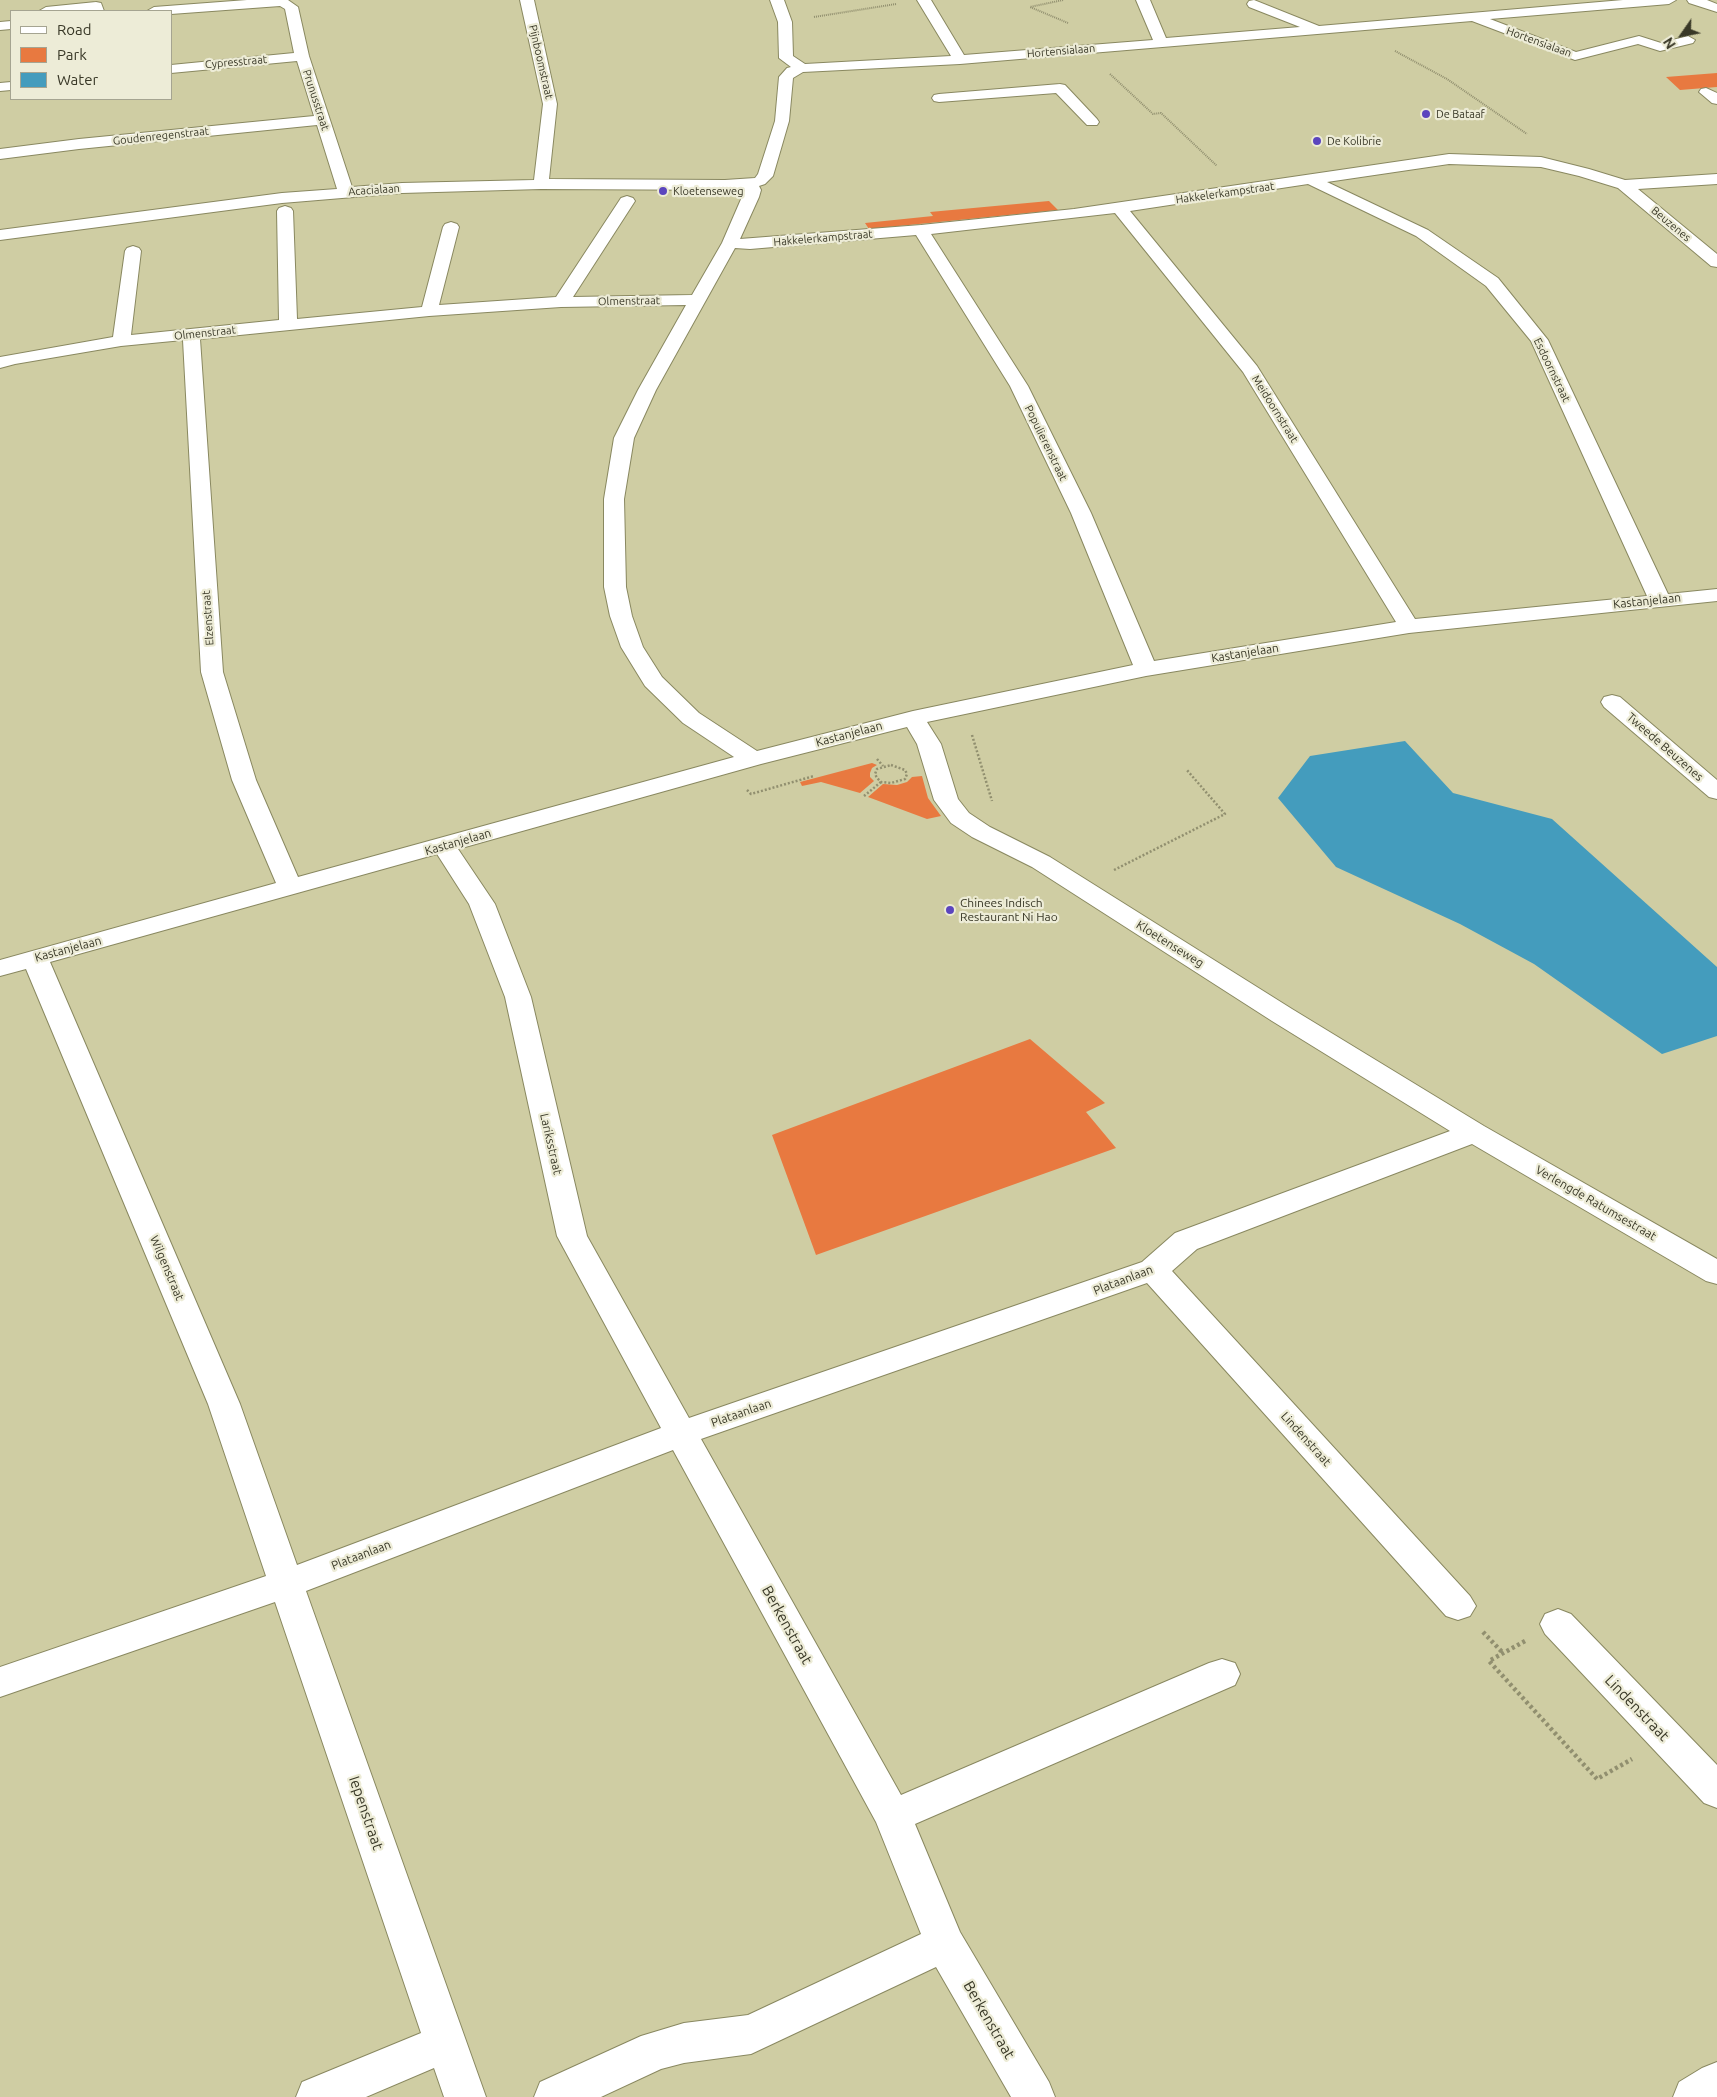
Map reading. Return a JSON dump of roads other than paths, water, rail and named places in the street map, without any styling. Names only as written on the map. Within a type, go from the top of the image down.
[{"type":"street","name":"Pijnboomstraat","points":[[527,0],[550,104],[541,184]]},
{"type":"street","points":[[777,0],[784,22],[786,58],[802,68]]},
{"type":"street","points":[[1143,0],[1161,43]]},
{"type":"street","name":"Hortensialaan","points":[[1504,0],[1535,11]]},
{"type":"street","name":"Hortensialaan","points":[[802,68],[960,60],[1669,0]]},
{"type":"street","points":[[1694,0],[1717,8]]},
{"type":"street","points":[[164,10],[258,1]]},
{"type":"street","name":"Prunusstraat","points":[[258,1],[282,2],[291,7],[302,56],[346,192]]},
{"type":"street","points":[[926,2],[960,60]]},
{"type":"street","name":"Hortensialaan","points":[[1254,4],[1320,30]]},
{"type":"street","points":[[56,10],[96,6],[98,10]]},
{"type":"street","name":"Hortensialaan","points":[[1471,17],[1575,56],[1639,40],[1660,47],[1688,40]]},
{"type":"street","name":"Hortensialaan","points":[[1500,28],[1542,27]]},
{"type":"street","name":"Hortensialaan","points":[[1583,39],[1607,48]]},
{"type":"street","name":"Cypresstraat","points":[[172,68],[302,56]]},
{"type":"street","points":[[753,759],[691,718],[653,681],[632,647],[621,616],[615,587],[614,499],[624,438],[647,390],[730,243],[751,197],[753,190],[750,184],[760,181],[765,176],[782,121],[786,76],[802,68]]},
{"type":"street","points":[[939,98],[1060,88],[1092,122]]},
{"type":"street","name":"Goudenregenstraat","points":[[0,154],[79,144],[322,120]]},
{"type":"street","name":"Hakkelerkampstraat","points":[[730,243],[750,244],[921,230],[1119,208],[1313,181],[1449,159],[1541,162],[1584,172],[1624,185],[1717,180]]},
{"type":"street","name":"Esdoornstraat","points":[[1313,181],[1422,233],[1492,282],[1539,340],[1660,600]]},
{"type":"street","name":"Acacialaan","points":[[0,235],[282,198],[402,188],[541,184],[738,186],[750,184]]},
{"type":"street","name":"Beuzenes","points":[[1624,185],[1717,262]]},
{"type":"street","points":[[560,302],[627,201]]},
{"type":"street","name":"Meidoornstraat","points":[[1119,208],[1251,370],[1408,626]]},
{"type":"street","points":[[284,211],[288,325]]},
{"type":"street","points":[[429,311],[451,227]]},
{"type":"street","name":"Populierenstraat","points":[[921,230],[1018,386],[1081,514],[1146,669]]},
{"type":"street","points":[[122,341],[133,251]]},
{"type":"street","name":"Olmenstraat","points":[[0,363],[12,359],[122,341],[429,311],[560,302],[698,300]]},
{"type":"street","name":"Elzenstraat","points":[[190,334],[212,672],[244,780],[290,888]]},
{"type":"street","name":"Kastanjelaan","points":[[0,968],[753,759],[913,718],[1146,669],[1408,626],[1717,595]]},
{"type":"street","name":"Tweede Beuzenes","points":[[1612,702],[1717,792]]},
{"type":"street","name":"Kloetenseweg","points":[[913,718],[929,744],[946,800],[960,818],[981,832],[1041,862],[1282,1015],[1474,1133]]},
{"type":"street","name":"Lariksstraat","points":[[444,846],[482,904],[518,998],[572,1236],[680,1434]]},
{"type":"street","name":"Wilgenstraat","points":[[35,958],[224,1404],[287,1583]]},
{"type":"street","name":"Plataanlaan","points":[[0,1682],[287,1583],[680,1434],[1153,1270],[1186,1241],[1474,1133]]},
{"type":"street","name":"Verlengde Ratumsestraat","points":[[1474,1133],[1717,1273]]},
{"type":"street","name":"Lindenstraat","points":[[1153,1270],[1458,1606]]},
{"type":"street","name":"Berkenstraat","points":[[680,1434],[893,1816],[944,1943],[1034,2097]]},
{"type":"street","name":"Iepenstraat","points":[[287,1583],[465,2097]]},
{"type":"street","name":"Lindenstraat","points":[[1558,1624],[1717,1791]]},
{"type":"street","points":[[893,1816],[1222,1674]]},
{"type":"street","points":[[555,2097],[656,2050],[684,2043],[751,2034],[944,1943]]},
{"type":"street","points":[[317,2097],[445,2043]]},
{"type":"street","points":[[1694,2097],[1717,2082]]},
{"type":"water","points":[[1405,741],[1453,793],[1552,819],[1717,967],[1717,1036],[1662,1054],[1534,964],[1460,924],[1336,867],[1278,798],[1310,756]]},
{"type":"place","name":"De Bataaf","points":[[1426,114]]},
{"type":"place","name":"De Kolibrie","points":[[1317,141]]},
{"type":"place","name":"Kloetenseweg","points":[[663,191]]},
{"type":"place","name":"Chinees Indisch Restaurant Ni Hao","points":[[950,910]]}]
